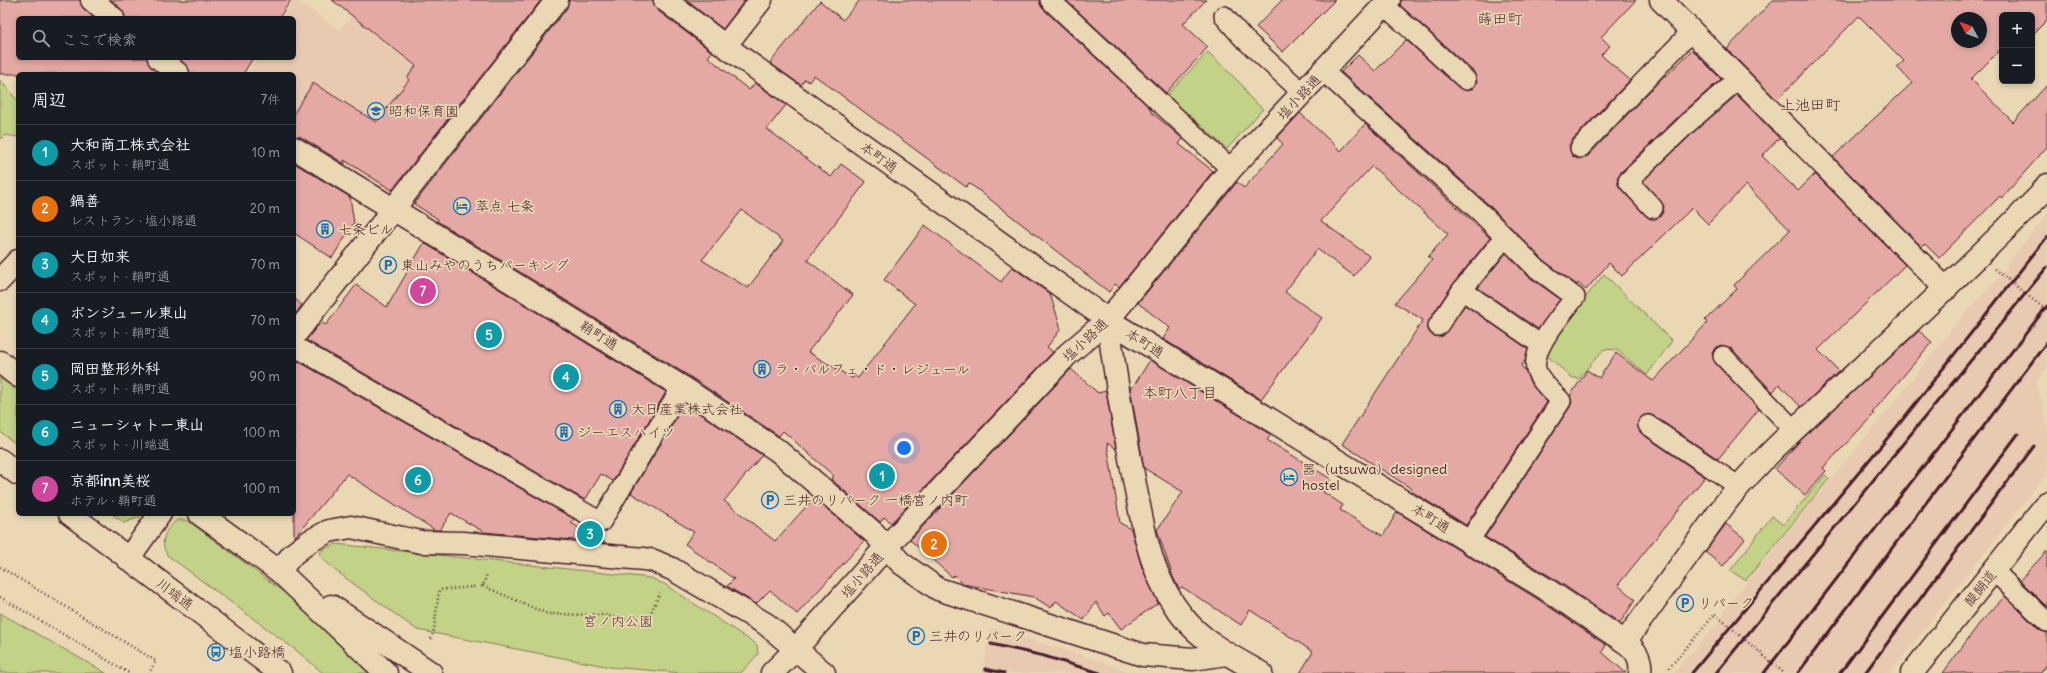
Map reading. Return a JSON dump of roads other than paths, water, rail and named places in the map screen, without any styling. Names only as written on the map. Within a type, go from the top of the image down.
[{"type":"street","points":[[92,0],[111,16]]},
{"type":"street","points":[[296,333],[557,0]]},
{"type":"street","name":"本町通","points":[[665,0],[725,46],[1108,320],[1469,541],[1546,589],[1625,642],[1633,648],[1639,656],[1640,673]]},
{"type":"street","points":[[725,46],[761,0]]},
{"type":"street","points":[[1661,0],[1946,289]]},
{"type":"street","name":"塩小路通","points":[[772,673],[795,650],[886,547],[1068,354],[1108,320],[1231,169],[1387,2]]},
{"type":"street","points":[[161,60],[176,72]]},
{"type":"street","name":"鞘町通","points":[[296,149],[682,387],[777,450],[874,533],[901,563],[938,589],[1136,652],[1177,659],[1193,659],[1226,654]]},
{"type":"street","points":[[1625,642],[1738,486],[1794,430],[1946,289],[2040,195],[2047,185]]},
{"type":"street","points":[[0,280],[16,263]]},
{"type":"street","points":[[1108,320],[1118,392],[1145,535],[1152,564],[1167,596],[1184,618],[1204,638],[1226,654],[1262,673]]},
{"type":"street","points":[[0,362],[16,374]]},
{"type":"street","points":[[0,460],[16,472]]},
{"type":"street","name":"醍醐道","points":[[1912,673],[2047,503]]},
{"type":"street","name":"川端通","points":[[73,516],[280,673]]},
{"type":"street","points":[[128,559],[159,516]]},
{"type":"street","points":[[203,516],[279,571],[431,673]]},
{"type":"street","points":[[279,571],[293,554],[310,541],[330,531],[351,527],[421,542],[471,544],[644,559],[654,561],[672,569],[766,624],[824,673]]},
{"type":"street","points":[[279,571],[386,673]]},
{"type":"lane","points":[[1050,0],[1231,169]]},
{"type":"lane","points":[[1387,2],[1466,80]]},
{"type":"lane","points":[[1224,16],[1244,38],[1303,93]]},
{"type":"lane","points":[[1580,148],[1692,31]]},
{"type":"lane","points":[[1323,71],[1505,237],[1536,268],[1575,297],[1537,353],[1536,370],[1540,378],[1561,401],[1469,541]]},
{"type":"lane","points":[[1653,208],[1628,181],[1689,122],[1739,78]]},
{"type":"lane","points":[[1438,326],[1462,290],[1505,237]]},
{"type":"lane","points":[[1462,290],[1541,345]]},
{"type":"lane","points":[[296,347],[601,522],[682,387]]},
{"type":"lane","points":[[1723,356],[1794,430]]},
{"type":"lane","points":[[1648,425],[1738,486]]},
{"type":"lane","points":[[1994,571],[2047,622]]},
{"type":"railway","points":[[1692,673],[1900,423],[2047,237]]},
{"type":"railway","points":[[1716,673],[2047,267]]},
{"type":"railway","points":[[1764,673],[2047,306]]},
{"type":"railway","points":[[1798,673],[2047,342]]},
{"type":"railway","points":[[1840,673],[2018,434]]},
{"type":"railway","points":[[1865,673],[2034,446]]},
{"type":"railway","points":[[991,644],[1044,656],[1100,673]]},
{"type":"railway","points":[[985,669],[1004,673]]},
{"type":"place","name":"昭和保育園","points":[[376,111]]},
{"type":"place","name":"萃点 七条","points":[[462,206]]},
{"type":"place","name":"七条ビル","points":[[325,229]]},
{"type":"place","name":"東山みやのうちパーキング","points":[[388,265]]},
{"type":"place","name":"京都inn美桜","points":[[423,291]]},
{"type":"place","name":"岡田整形外科","points":[[489,335]]},
{"type":"place","name":"ラ・パルフェ・ド・レジェール","points":[[762,369]]},
{"type":"place","name":"ボンジュール東山","points":[[566,377]]},
{"type":"place","name":"大日産業株式会社","points":[[618,409]]},
{"type":"place","name":"ジーエスハイツ","points":[[564,432]]},
{"type":"place","name":"大和商工株式会社","points":[[882,476]]},
{"type":"place","name":"器（utsuwa）designed hostel","points":[[1289,477]]},
{"type":"place","name":"ニューシャトー東山","points":[[418,480]]},
{"type":"place","name":"三井のリパーク 一橋宮ノ内町","points":[[770,500]]},
{"type":"place","name":"大日如来","points":[[590,534]]},
{"type":"place","name":"鍋善","points":[[934,544]]},
{"type":"place","name":"リパーク","points":[[1685,603]]},
{"type":"place","name":"三井のリパーク","points":[[916,636]]},
{"type":"place","name":"塩小路橋","points":[[216,652]]},
{"type":"district","name":"蒔田町","points":[[1500,18]]},
{"type":"district","name":"上池田町","points":[[1810,104]]},
{"type":"district","name":"本町八丁目","points":[[1180,392]]},
{"type":"park label","name":"宮ノ内公園","points":[[618,621]]}]
